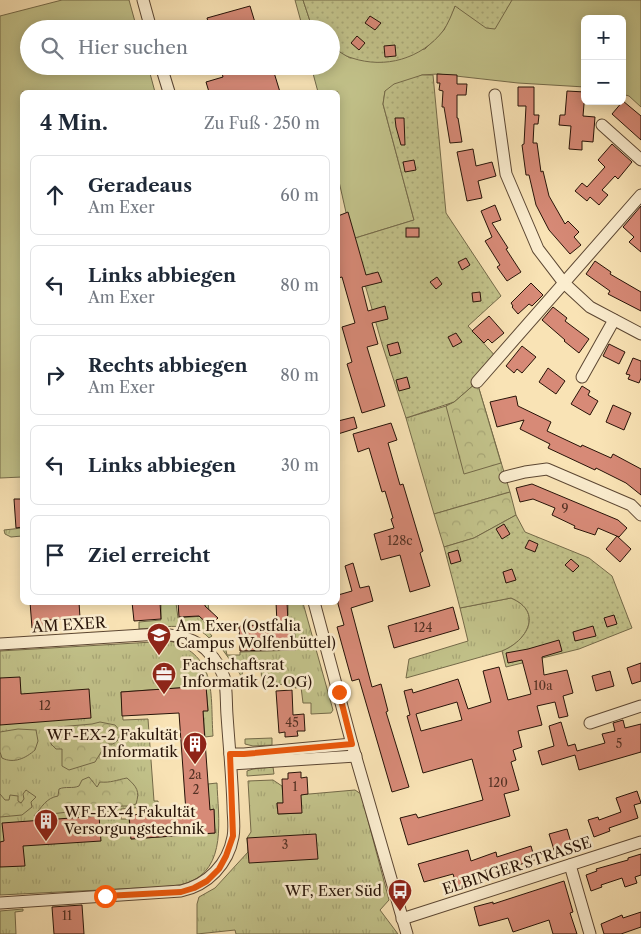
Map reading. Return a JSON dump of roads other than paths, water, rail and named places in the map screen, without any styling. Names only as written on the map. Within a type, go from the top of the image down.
[{"type":"street","points":[[143,0],[149,20]]},
{"type":"street","points":[[163,75],[167,90]]},
{"type":"street","points":[[495,95],[506,174],[538,249],[564,283],[590,306],[641,334]]},
{"type":"street","points":[[602,125],[641,160]]},
{"type":"street","points":[[478,382],[641,195]]},
{"type":"street","points":[[582,377],[614,320]]},
{"type":"street","points":[[506,477],[547,469],[631,505],[641,515]]},
{"type":"street","points":[[315,605],[407,934]]},
{"type":"street","name":"AM EXER","points":[[0,644],[176,634],[189,638],[201,645],[210,654],[224,677],[231,759],[233,836],[219,869],[207,881],[181,892],[0,903]]},
{"type":"street","points":[[590,723],[641,706]]},
{"type":"street","points":[[231,759],[244,754],[354,750]]},
{"type":"street","name":"ELBINGER STRASSE","points":[[402,919],[641,842]]},
{"type":"street","points":[[570,865],[590,934]]},
{"type":"place","name":"Am Exer (Ostfalia Campus Wolfenbüttel)","points":[[159,656]]},
{"type":"place","name":"Fachschaftsrat Informatik (2. OG)","points":[[164,695]]},
{"type":"place","name":"WF-EX-2 Fakultät Informatik","points":[[195,765]]},
{"type":"place","name":"WF-EX-4 Fakultät Versorgungstechnik","points":[[46,842]]},
{"type":"place","name":"WF, Exer Süd","points":[[400,912]]}]
